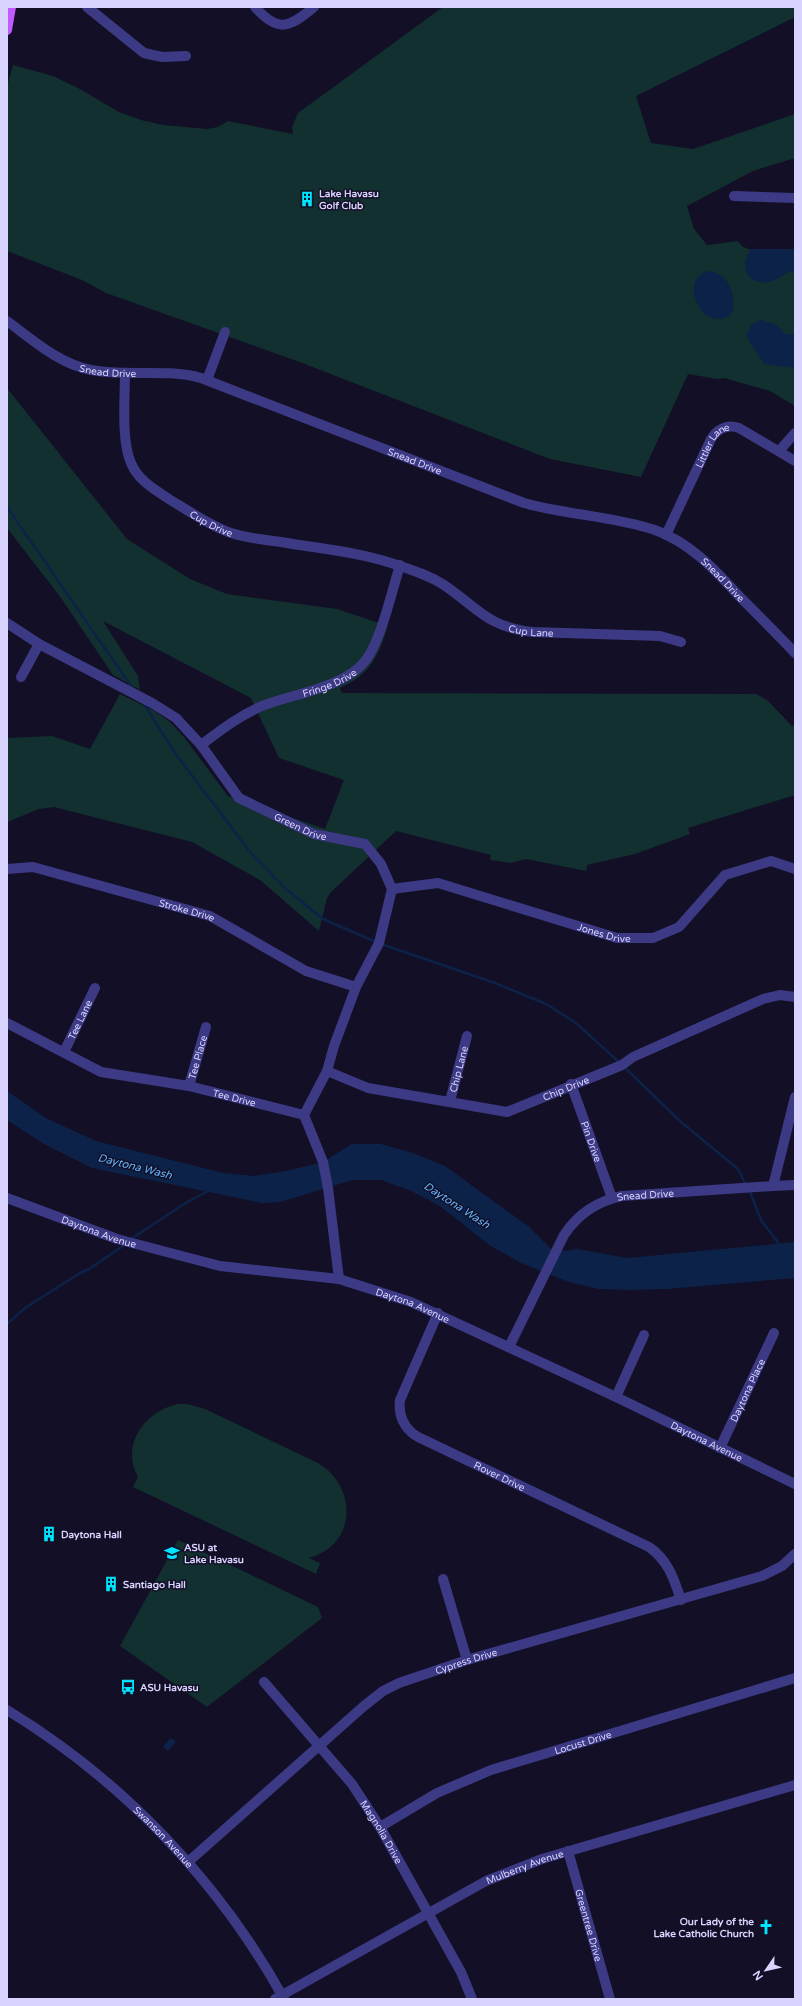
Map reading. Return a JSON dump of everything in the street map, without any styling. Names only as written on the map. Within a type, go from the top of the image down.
[{"type":"main road","points":[[7,30],[11,7]]},
{"type":"street","points":[[88,7],[144,52],[162,57],[186,56]]},
{"type":"street","points":[[255,7],[269,21],[284,25],[295,22],[314,7]]},
{"type":"street","points":[[734,196],[795,198]]},
{"type":"street","name":"Snead Drive","points":[[7,321],[51,353],[69,363],[94,371],[125,373],[172,372],[207,380],[524,503],[634,524],[666,535],[689,548],[708,563],[795,654]]},
{"type":"street","points":[[207,380],[225,332]]},
{"type":"street","name":"Cup Drive","points":[[125,373],[127,453],[138,475],[152,488],[213,525],[239,535],[359,554],[400,566]]},
{"type":"street","name":"Littler Lane","points":[[666,535],[710,439],[718,430],[730,426],[739,428],[795,461]]},
{"type":"street","points":[[779,451],[795,433]]},
{"type":"street","name":"Cup Lane","points":[[400,566],[431,578],[452,591],[483,616],[498,624],[515,630],[542,633],[660,636],[681,642]]},
{"type":"street","name":"Fringe Drive","points":[[201,745],[224,727],[250,712],[337,681],[356,671],[367,659],[374,645],[400,566]]},
{"type":"street","name":"Green Drive","points":[[7,623],[39,644],[152,703],[176,718],[201,745],[239,798],[314,834],[365,844],[381,864],[392,889]]},
{"type":"street","points":[[21,677],[39,644]]},
{"type":"street","name":"Jones Drive","points":[[392,889],[438,883],[617,938],[653,938],[679,927],[725,875],[771,861],[795,869]]},
{"type":"street","name":"Stroke Drive","points":[[7,870],[33,867],[210,916],[306,971],[356,987]]},
{"type":"street","points":[[339,1279],[328,1188],[323,1162],[304,1115],[327,1071],[334,1046],[356,987],[379,943],[392,889]]},
{"type":"street","name":"Tee Lane","points":[[64,1052],[95,988]]},
{"type":"street","name":"Chip Drive","points":[[327,1071],[368,1088],[507,1112],[571,1084],[622,1065],[633,1057],[763,999],[780,995],[795,997]]},
{"type":"street","name":"Tee Drive","points":[[7,1023],[101,1072],[189,1086],[304,1115]]},
{"type":"street","name":"Tee Place","points":[[189,1086],[206,1027]]},
{"type":"street","name":"Chip Lane","points":[[450,1102],[467,1036]]},
{"type":"street","name":"Pin Drive","points":[[571,1084],[612,1198]]},
{"type":"street","points":[[773,1186],[795,1097]]},
{"type":"street","name":"Snead Drive","points":[[509,1347],[554,1252],[568,1229],[586,1211],[612,1198],[629,1195],[795,1185]]},
{"type":"street","name":"Daytona Avenue","points":[[7,1199],[117,1239],[220,1266],[339,1279],[410,1302],[438,1313],[616,1397],[795,1484]]},
{"type":"street","name":"Rover Drive","points":[[438,1313],[400,1397],[400,1414],[409,1430],[418,1437],[649,1547],[660,1556],[669,1568],[681,1600]]},
{"type":"street","name":"Daytona Place","points":[[720,1448],[774,1333]]},
{"type":"street","points":[[616,1397],[644,1335]]},
{"type":"street","name":"Cypress Drive","points":[[188,1862],[383,1691],[399,1683],[467,1660],[768,1574],[782,1566],[795,1554]]},
{"type":"street","points":[[443,1579],[467,1660]]},
{"type":"street","name":"Locust Drive","points":[[380,1827],[437,1793],[491,1770],[795,1678]]},
{"type":"street","name":"Magnolia Drive","points":[[264,1682],[352,1784],[380,1827],[427,1914],[461,1972],[472,1999]]},
{"type":"street","name":"Swanson Avenue","points":[[7,1710],[58,1744],[90,1768],[151,1823],[188,1862],[231,1915],[254,1949],[280,1998]]},
{"type":"street","name":"Mulberry Avenue","points":[[280,1998],[493,1878],[542,1859],[795,1785]]},
{"type":"street","name":"Greentree Drive","points":[[568,1851],[610,1999]]},
{"type":"green space","points":[[443,7],[795,7],[795,17],[636,96],[651,143],[693,149],[795,114],[795,158],[753,171],[687,206],[694,229],[707,245],[738,241],[742,246],[748,249],[795,249],[795,406],[770,391],[724,378],[717,379],[688,374],[641,477],[550,459],[297,361],[106,293],[82,280],[7,251],[7,86],[13,65],[53,76],[78,88],[119,112],[141,120],[163,125],[207,129],[218,127],[228,121],[293,134],[292,127],[298,113]]},
{"type":"green space","points":[[7,388],[127,539],[190,579],[227,594],[337,609],[388,626],[381,646],[372,663],[359,677],[340,688],[342,693],[756,694],[767,700],[792,726],[795,725],[795,795],[688,828],[690,834],[635,854],[587,865],[586,871],[526,859],[511,863],[490,860],[491,855],[396,831],[331,892],[327,898],[319,931],[260,880],[192,842],[54,807],[39,809],[7,822],[7,738],[52,736],[90,749],[120,694],[153,710],[170,722],[184,737],[228,796],[325,829],[344,780],[279,758],[251,698],[103,621],[138,676],[140,690],[113,675],[61,598],[7,528]]},
{"type":"green space","points":[[178,1404],[187,1404],[205,1409],[318,1463],[331,1473],[340,1486],[345,1500],[346,1515],[343,1529],[336,1541],[325,1551],[309,1558],[320,1563],[316,1574],[133,1487],[138,1477],[133,1465],[132,1453],[134,1442],[139,1431],[155,1414]]},
{"type":"green space","points":[[178,1540],[318,1607],[322,1618],[207,1707],[120,1646]]},
{"type":"water","points":[[750,249],[795,249],[795,272],[790,271],[772,281],[756,281],[748,275],[746,270],[745,264]]},
{"type":"water","points":[[710,271],[718,274],[724,279],[732,291],[734,301],[732,311],[727,317],[716,319],[707,316],[700,309],[696,300],[694,290],[695,281],[701,274]]},
{"type":"water","points":[[762,320],[777,325],[785,334],[795,334],[795,368],[764,364],[748,339],[747,334],[752,324]]},
{"type":"water","name":"Daytona Wash","points":[[7,1091],[46,1118],[96,1141],[223,1173],[253,1176],[286,1171],[323,1162],[352,1144],[381,1144],[413,1153],[445,1166],[528,1226],[554,1252],[578,1249],[627,1258],[795,1242],[795,1278],[667,1289],[630,1290],[599,1289],[569,1282],[521,1263],[489,1245],[440,1206],[411,1191],[381,1180],[353,1180],[280,1202],[262,1203],[92,1168],[44,1144],[7,1120]]},
{"type":"water","points":[[171,1738],[176,1742],[168,1751],[163,1746]]},
{"type":"waterway","points":[[7,507],[133,689]]},
{"type":"waterway","points":[[142,701],[175,753],[250,852],[286,889],[323,919],[376,942]]},
{"type":"waterway","points":[[381,944],[495,983],[546,1004],[576,1023],[620,1063]]},
{"type":"waterway","points":[[624,1067],[681,1122],[738,1169],[746,1185]]},
{"type":"waterway","points":[[749,1189],[761,1220],[780,1245]]},
{"type":"waterway","points":[[131,1239],[184,1204],[208,1191]]},
{"type":"waterway","points":[[7,1324],[25,1308],[80,1273],[89,1269],[126,1244]]},
{"type":"place","name":"Lake Havasu Golf Club","points":[[307,199]]},
{"type":"place","name":"Daytona Hall","points":[[49,1534]]},
{"type":"place","name":"ASU at Lake Havasu","points":[[172,1553]]},
{"type":"place","name":"Santiago Hall","points":[[111,1584]]},
{"type":"place","name":"ASU Havasu","points":[[128,1687]]},
{"type":"place","name":"Our Lady of the Lake Catholic Church","points":[[766,1927]]}]
